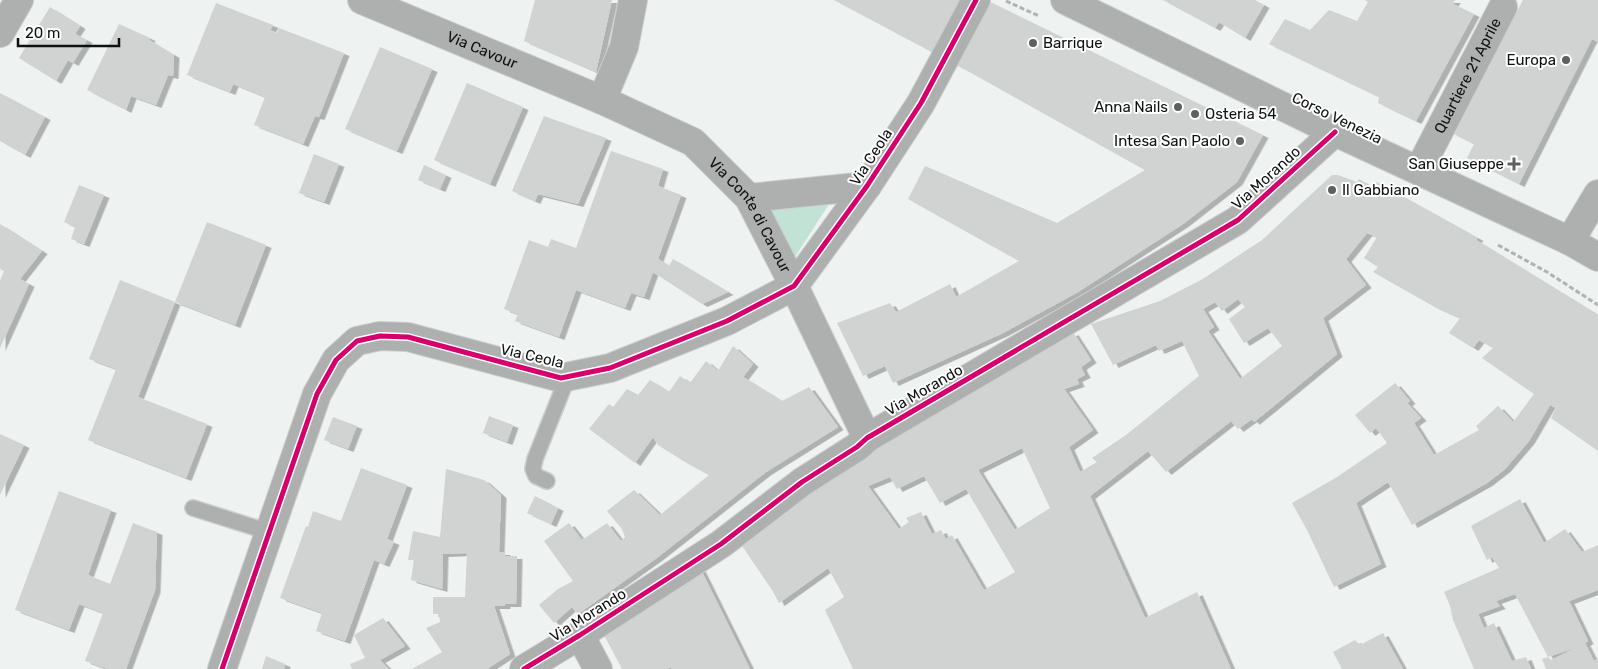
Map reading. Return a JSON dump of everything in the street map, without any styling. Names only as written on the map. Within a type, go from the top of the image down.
[{"type":"street","points":[[0,33],[19,0]]},
{"type":"street","name":"Via Cavour","points":[[362,0],[602,100]]},
{"type":"street","points":[[602,100],[624,47],[633,0]]},
{"type":"street","name":"Via Ceola","points":[[222,669],[317,394],[336,360],[357,341],[380,336],[408,337],[561,378],[610,368],[718,325],[794,286],[868,186],[921,103],[976,0]]},
{"type":"street","name":"Corso Venezia","points":[[1065,0],[1335,132],[1570,241],[1598,258]]},
{"type":"street","name":"Quartiere 21 Aprile","points":[[1419,170],[1503,7]]},
{"type":"street","name":"Via Conte di Cavour","points":[[602,100],[692,142],[749,198],[794,286],[866,438]]},
{"type":"street","name":"Via Morando","points":[[524,669],[580,636],[721,544],[802,482],[857,447],[866,438],[1238,220],[1335,132]]},
{"type":"street","name":"Via Ceola","points":[[749,198],[868,186]]},
{"type":"street","points":[[1570,241],[1598,194]]},
{"type":"street","points":[[580,636],[598,669]]},
{"type":"lane","points":[[548,481],[536,476],[533,469],[535,459],[568,376]]},
{"type":"lane","points":[[193,508],[269,532]]},
{"type":"green space","points":[[831,201],[793,260],[768,209]]},
{"type":"building","points":[[535,0],[612,0],[596,72],[524,41]]},
{"type":"building","points":[[834,0],[986,0],[1263,135],[1237,182],[1183,224],[1078,292],[1003,333],[893,383],[885,366],[863,376],[837,323],[890,303],[896,312],[950,284],[956,297],[1019,261],[908,199],[925,166],[1057,223],[1145,170],[968,71]]},
{"type":"building","points":[[1163,0],[1255,0],[1264,5],[1245,38],[1219,22],[1215,28]]},
{"type":"building","points":[[1365,0],[1455,0],[1453,4],[1474,14],[1416,121],[1378,103],[1379,97],[1269,44],[1285,19],[1310,30],[1329,10],[1357,21],[1368,2]]},
{"type":"building","points":[[1523,0],[1598,0],[1598,42],[1592,39],[1519,184],[1467,158],[1474,144],[1452,133]]},
{"type":"building","points":[[216,3],[273,25],[270,30],[277,33],[279,28],[344,53],[319,117],[315,116],[303,144],[254,125],[265,97],[233,84],[230,92],[187,75]]},
{"type":"building","points":[[50,7],[80,26],[75,34],[87,40],[73,63],[68,60],[56,81],[19,58]]},
{"type":"building","points":[[119,24],[150,38],[149,40],[174,55],[173,76],[168,75],[156,105],[131,96],[126,110],[87,90]]},
{"type":"building","points":[[380,47],[432,69],[397,151],[345,129]]},
{"type":"building","points":[[467,83],[523,107],[490,184],[434,160]]},
{"type":"building","points":[[0,93],[45,117],[25,155],[0,141]]},
{"type":"building","points":[[544,116],[606,138],[578,204],[538,194],[535,201],[512,191]]},
{"type":"building","points":[[611,151],[663,169],[658,186],[681,195],[658,259],[669,266],[673,259],[728,292],[702,304],[653,272],[644,297],[631,293],[625,308],[576,290],[559,337],[515,321],[518,314],[504,309],[529,240],[548,247],[551,239],[576,248]]},
{"type":"building","points":[[314,154],[339,164],[324,202],[299,193]]},
{"type":"building","points":[[424,165],[446,175],[440,189],[418,180]]},
{"type":"building","points":[[1332,175],[1338,175],[1357,182],[1359,179],[1371,186],[1377,182],[1478,238],[1476,240],[1598,315],[1598,451],[1551,418],[1556,408],[1550,405],[1529,441],[1505,469],[1487,483],[1412,525],[1388,482],[1356,503],[1381,564],[1334,587],[1292,503],[1337,477],[1387,443],[1376,428],[1370,433],[1355,415],[1395,383],[1410,401],[1407,403],[1421,418],[1414,423],[1434,455],[1479,430],[1476,426],[1498,406],[1513,422],[1534,394],[1482,358],[1493,348],[1479,340],[1473,348],[1449,333],[1460,318],[1435,307],[1373,272],[1378,267],[1364,258],[1377,237],[1367,233],[1346,259],[1366,285],[1323,318],[1337,354],[1254,422],[1252,419],[1238,429],[1231,421],[1166,472],[1148,451],[1090,496],[1145,618],[1197,592],[1231,669],[853,669],[825,610],[844,597],[828,568],[779,603],[738,540],[852,460],[1073,332],[1091,360],[1081,367],[1085,375],[1077,379],[1079,384],[1064,389],[1093,430],[1069,447],[1080,472],[1097,462],[1092,458],[1126,435],[1199,376],[1182,341],[1159,351],[1156,345],[1113,365],[1091,324],[1160,301],[1201,280],[1262,240]],"holes":[[[1238,299],[1245,307],[1229,319],[1244,343],[1268,328],[1282,346],[1240,379],[1208,331],[1214,327],[1203,309],[1215,302],[1222,311]],[[1022,448],[1050,508],[1015,530],[978,470]],[[924,476],[940,503],[966,489],[1015,572],[984,590],[952,535],[946,539],[941,530],[932,534],[921,512],[906,518],[909,522],[899,529],[868,486],[890,477],[897,489]]]},
{"type":"building","points":[[79,185],[104,195],[84,244],[71,239],[75,227],[64,222]]},
{"type":"building","points":[[207,222],[266,245],[235,325],[175,302]]},
{"type":"building","points":[[0,224],[42,251],[20,279],[29,284],[0,348],[0,281],[4,271],[0,269]]},
{"type":"building","points":[[120,280],[175,302],[138,397],[207,424],[186,478],[88,440],[116,369],[89,359]]},
{"type":"building","points":[[733,346],[753,364],[743,377],[782,401],[809,387],[838,427],[766,472],[658,557],[578,614],[572,607],[554,623],[539,605],[558,589],[573,581],[544,541],[569,523],[582,540],[607,523],[621,541],[625,537],[622,529],[607,511],[634,490],[660,515],[709,475],[658,445],[653,437],[635,463],[589,429],[609,404],[613,407],[627,389],[638,395],[650,380],[669,392],[680,376],[690,383],[706,361],[718,371]]},
{"type":"building","points":[[489,416],[513,425],[507,442],[483,433]]},
{"type":"building","points":[[333,417],[357,426],[348,449],[324,440]]},
{"type":"building","points":[[0,434],[24,445],[0,495]]},
{"type":"building","points":[[361,468],[407,485],[387,539],[394,542],[384,564],[374,560],[345,641],[316,631],[322,613],[280,598],[313,511],[341,521]]},
{"type":"building","points":[[446,469],[484,480],[501,495],[499,552],[505,552],[505,556],[517,556],[516,604],[494,606],[510,654],[487,669],[412,669],[442,652],[426,628],[440,622],[439,614],[433,614],[433,597],[465,597],[467,553],[443,554],[442,589],[411,580],[414,560],[408,560],[413,531],[440,537]]},
{"type":"building","points":[[59,491],[111,510],[88,575],[110,584],[133,523],[157,532],[155,590],[126,669],[108,669],[85,661],[103,613],[79,604],[69,630],[15,610]]},
{"type":"building","points":[[535,496],[558,508],[551,524],[527,513]]},
{"type":"building","points":[[1520,499],[1544,543],[1565,529],[1582,552],[1598,545],[1598,590],[1569,601],[1588,641],[1585,643],[1594,661],[1598,659],[1598,669],[1546,669],[1542,659],[1548,657],[1515,594],[1496,601],[1500,606],[1478,614],[1484,628],[1494,623],[1512,661],[1526,657],[1531,669],[1474,669],[1453,620],[1444,592],[1499,568],[1492,557],[1487,560],[1471,526]],"holes":[[[1577,647],[1551,660],[1548,657]]]},
{"type":"building","points":[[700,568],[750,669],[672,669],[671,667],[667,669],[622,669],[604,635]]},
{"type":"building","points":[[383,618],[405,646],[380,660],[389,669],[352,669],[350,664],[365,658],[354,635]]},
{"type":"building","points":[[1383,633],[1403,669],[1342,669],[1333,652],[1355,640],[1360,645]]},
{"type":"building","points":[[266,656],[285,664],[284,669],[262,669]]},
{"type":"cycle path","points":[[222,669],[317,394],[336,360],[357,341],[380,336],[408,337],[561,378],[610,368],[727,321],[794,286],[867,186],[921,103],[976,0]]},
{"type":"cycle path","points":[[524,669],[721,544],[802,482],[857,447],[867,438],[1238,220],[1335,132]]},
{"type":"place","name":"Barrique","points":[[1033,43]]},
{"type":"place","name":"Europa","points":[[1566,60]]},
{"type":"place","name":"Anna Nails","points":[[1178,107]]},
{"type":"place","name":"Osteria 54","points":[[1195,114]]},
{"type":"place","name":"Intesa San Paolo","points":[[1240,141]]},
{"type":"place","name":"San Giuseppe","points":[[1514,164]]},
{"type":"place","name":"Il Gabbiano","points":[[1332,190]]}]
